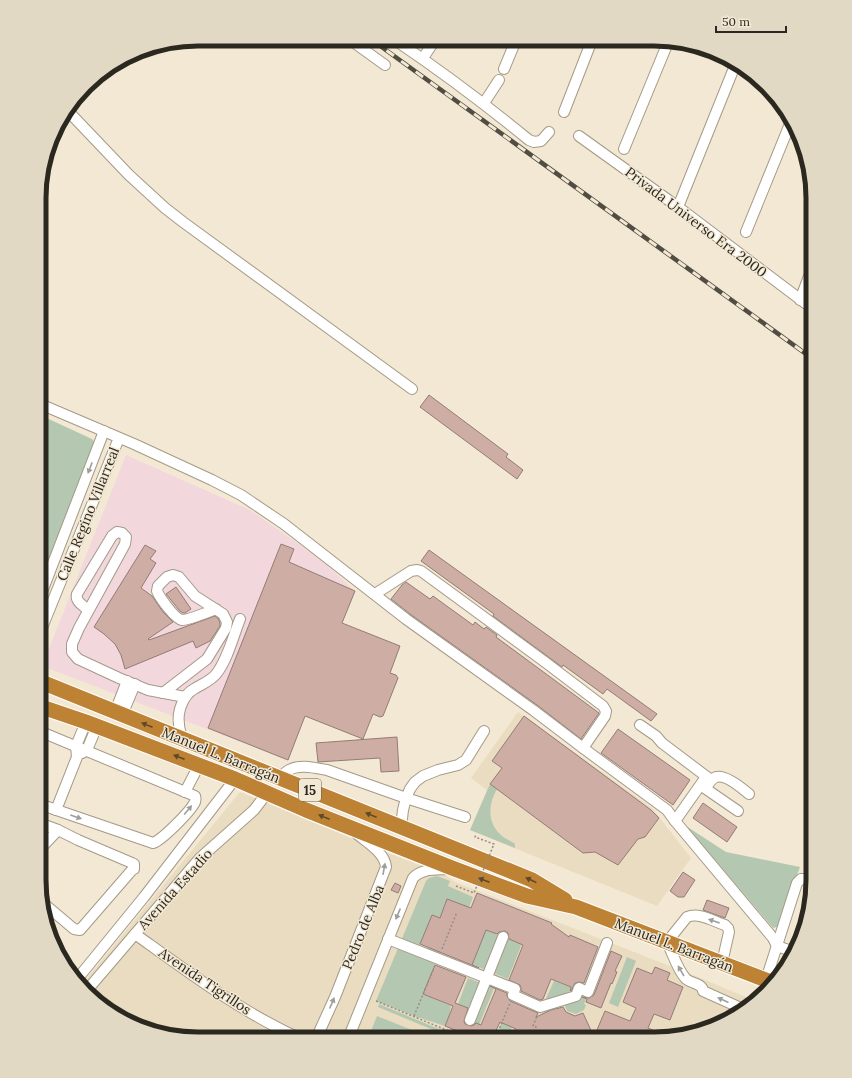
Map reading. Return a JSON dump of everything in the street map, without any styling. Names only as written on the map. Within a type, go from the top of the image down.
[{"type":"highway","name":"Manuel L. Barragán","points":[[46,684],[532,880],[576,907]]},
{"type":"highway","points":[[46,700],[74,710],[91,724]]},
{"type":"highway","name":"Manuel L. Barragán","points":[[46,708],[235,779],[267,794],[452,868],[527,896],[576,907],[768,980]]},
{"type":"street","points":[[359,46],[385,65]]},
{"type":"street","points":[[404,46],[484,103],[531,141],[541,141],[550,132]]},
{"type":"street","points":[[423,58],[431,46]]},
{"type":"street","points":[[504,69],[514,46]]},
{"type":"street","points":[[564,112],[590,46]]},
{"type":"street","points":[[624,149],[666,46]]},
{"type":"street","points":[[678,207],[734,69]]},
{"type":"street","points":[[484,103],[498,80]]},
{"type":"street","points":[[71,115],[129,175],[165,208],[412,389]]},
{"type":"street","points":[[746,232],[788,128]]},
{"type":"street","name":"Privada Universo Era 2000","points":[[579,136],[678,207],[806,304]]},
{"type":"street","points":[[800,300],[806,284]]},
{"type":"street","points":[[46,407],[217,482],[241,495],[284,524],[412,623],[533,710],[667,810],[777,946],[789,950]]},
{"type":"street","name":"Calle Regino Villarreal","points":[[46,581],[104,431]]},
{"type":"street","name":"Calle Regino Villarreal","points":[[46,620],[119,438]]},
{"type":"street","points":[[88,610],[77,601],[77,594],[112,536],[116,532],[122,532],[126,537],[125,544],[88,610],[72,644],[72,652],[78,659],[148,690],[185,697]]},
{"type":"street","points":[[54,560],[68,565]]},
{"type":"street","points":[[375,594],[411,571],[421,571],[545,662],[603,706],[606,711],[605,716],[583,748]]},
{"type":"street","points":[[163,693],[207,659],[226,628],[227,622],[224,614],[216,609],[195,596],[179,577],[173,575],[167,577],[158,586],[157,591],[160,596],[177,618],[182,620],[216,609]]},
{"type":"street","points":[[182,739],[179,716],[185,697],[192,689],[202,685],[215,675],[227,653],[240,620]]},
{"type":"street","points":[[119,714],[131,683]]},
{"type":"street","points":[[56,810],[77,757],[76,746],[91,724]]},
{"type":"street","points":[[77,757],[86,750],[91,724]]},
{"type":"street","points":[[640,724],[656,736],[662,743],[709,778]]},
{"type":"street","points":[[400,827],[406,798],[415,782],[423,776],[438,770],[458,765],[466,760],[484,731]]},
{"type":"street","points":[[46,734],[195,796],[196,799],[185,814],[159,840],[153,843],[46,806]]},
{"type":"street","points":[[185,792],[199,765]]},
{"type":"street","points":[[279,778],[289,770],[298,768],[327,770],[465,817]]},
{"type":"street","points":[[675,821],[709,778],[723,776],[749,794]]},
{"type":"street","points":[[709,778],[706,789],[738,811]]},
{"type":"street","points":[[80,976],[144,897],[235,779]]},
{"type":"street","name":"Avenida Estadio","points":[[90,986],[200,858],[254,810],[267,794]]},
{"type":"street","points":[[46,826],[134,864],[134,869],[80,930],[74,929],[48,907]]},
{"type":"street","name":"Pedro de Alba","points":[[319,1032],[335,997],[386,868],[384,859],[379,853],[349,827]]},
{"type":"street","points":[[46,843],[58,830]]},
{"type":"street","name":"Pedro de Alba","points":[[351,1032],[415,876],[423,871],[452,868]]},
{"type":"street","points":[[770,978],[777,946],[797,883],[801,879],[806,879]]},
{"type":"street","points":[[722,964],[729,932],[725,925],[698,915],[692,915],[687,918],[667,942],[681,972],[687,980],[701,986],[704,991],[737,1006]]},
{"type":"street","name":"Avenida Tigrillos","points":[[135,934],[224,996],[260,1018],[287,1032]]},
{"type":"street","points":[[470,1020],[503,937]]},
{"type":"street","points":[[388,939],[515,990],[512,996],[540,1007],[576,996],[579,988],[588,992],[607,943]]},
{"type":"path","points":[[456,886],[474,893],[494,844],[475,837],[476,835]]},
{"type":"path","points":[[498,1032],[512,996]]},
{"type":"path","points":[[376,1001],[451,1032]]},
{"type":"path","points":[[534,1032],[536,1027],[533,1026],[540,1007]]},
{"type":"path","points":[[442,1028],[446,1032]]},
{"type":"shaded area","points":[[126,455],[250,510],[320,559],[355,591],[288,760],[46,668],[46,656]]},
{"type":"shaded area","points":[[518,712],[652,808],[691,858],[657,906],[470,830],[487,790],[471,778]]},
{"type":"shaded area","points":[[240,792],[365,844],[445,875],[455,882],[749,999],[730,1012],[703,1024],[664,1032],[188,1032],[149,1024],[122,1012],[105,1001],[85,981]]},
{"type":"green space","points":[[46,418],[92,439],[95,443],[46,570]]},
{"type":"green space","points":[[490,784],[497,789],[492,801],[490,813],[493,825],[496,830],[515,844],[515,848],[470,830]]},
{"type":"green space","points":[[686,826],[726,852],[800,867],[777,927],[773,928]]},
{"type":"green space","points":[[437,876],[450,881],[448,886],[473,897],[469,908],[447,899],[444,907],[457,912],[423,994],[451,1006],[449,1017],[445,1026],[376,1001],[426,881],[429,878]],"holes":[[[432,915],[440,918],[425,954],[417,951]]]},
{"type":"green space","points":[[485,930],[514,941],[523,941],[508,979],[471,964]]},
{"type":"green space","points":[[627,957],[636,961],[618,1007],[609,1003]]},
{"type":"green space","points":[[468,978],[494,988],[478,1028],[472,1026],[474,1022],[465,1019],[469,1009],[458,1004]]},
{"type":"green space","points":[[554,981],[570,987],[569,993],[586,999],[584,1010],[576,1014],[567,1011],[564,1004],[545,1012],[544,1003]]},
{"type":"green space","points":[[513,995],[516,997],[505,1024],[512,1027],[510,1032],[499,1029]]},
{"type":"green space","points":[[379,1004],[446,1032],[438,1032],[378,1007]]},
{"type":"green space","points":[[377,1016],[412,1030],[412,1032],[366,1032],[367,1030],[371,1031]]},
{"type":"building","points":[[429,395],[508,454],[506,457],[523,470],[517,479],[420,407]]},
{"type":"building","points":[[281,544],[294,549],[289,562],[355,591],[342,623],[400,646],[390,673],[396,675],[398,678],[383,716],[380,717],[373,714],[363,739],[305,716],[288,760],[208,728]]},
{"type":"building","points":[[145,545],[156,551],[150,559],[156,563],[141,588],[152,596],[163,612],[173,622],[148,639],[149,640],[215,616],[218,618],[220,626],[210,641],[196,648],[193,641],[125,669],[121,655],[115,644],[94,627]]},
{"type":"building","points":[[429,550],[657,714],[651,721],[607,689],[603,694],[563,665],[562,667],[493,616],[494,614],[421,561]]},
{"type":"building","points":[[406,582],[430,599],[433,596],[473,625],[475,622],[484,629],[486,627],[497,635],[496,637],[599,713],[581,739],[537,705],[391,599]]},
{"type":"building","points":[[176,587],[191,609],[185,613],[180,611],[166,594]]},
{"type":"building","points":[[524,716],[651,810],[659,818],[645,837],[638,839],[618,865],[595,852],[583,853],[490,784],[502,768],[492,761]]},
{"type":"building","points":[[618,729],[690,780],[673,805],[601,753]]},
{"type":"building","points":[[397,737],[399,771],[381,772],[380,758],[318,762],[316,743]]},
{"type":"building","points":[[703,803],[737,827],[727,842],[693,818]]},
{"type":"building","points":[[683,872],[695,880],[684,897],[678,897],[670,891]]},
{"type":"building","points":[[395,883],[401,886],[398,893],[391,890]]},
{"type":"building","points":[[477,893],[552,923],[551,924],[569,937],[570,935],[598,947],[584,983],[575,983],[570,991],[571,987],[551,979],[543,999],[540,1000],[521,991],[520,985],[509,980],[523,945],[509,939],[508,933],[505,931],[497,934],[486,930],[472,965],[479,968],[420,944],[432,915],[440,918],[447,899],[471,908]]},
{"type":"building","points":[[707,900],[729,908],[725,918],[703,910]]},
{"type":"building","points":[[611,951],[622,956],[615,971],[617,972],[601,1008],[586,1002],[587,999],[582,997],[589,998],[594,995]]},
{"type":"building","points":[[435,965],[466,977],[455,1003],[468,1008],[464,1021],[465,1024],[471,1026],[476,1023],[481,1025],[496,989],[490,986],[507,993],[510,1001],[538,1013],[536,1017],[551,1010],[563,1007],[566,1012],[575,1016],[583,1013],[592,1032],[515,1032],[516,1029],[500,1022],[495,1032],[460,1032],[445,1026],[453,1006],[423,994]]},
{"type":"building","points":[[655,967],[670,973],[667,980],[683,987],[670,1020],[654,1014],[648,1028],[658,1032],[596,1032],[605,1011],[630,1021],[636,1008],[623,1002],[637,968],[652,974]]},
{"type":"railway","points":[[380,46],[806,354]]}]
